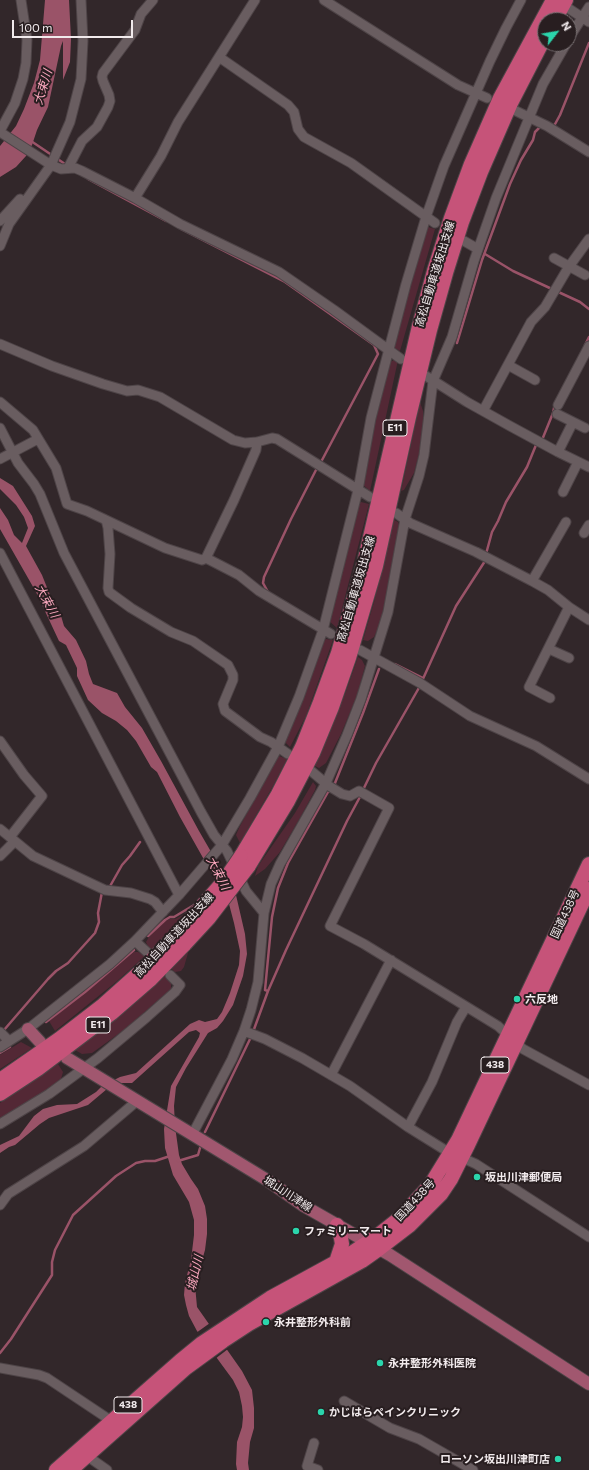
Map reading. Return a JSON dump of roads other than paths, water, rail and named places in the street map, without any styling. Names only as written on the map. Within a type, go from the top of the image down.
[{"type":"highway","points":[[493,98],[543,0]]},
{"type":"highway","name":"高松自動車道坂出支線","points":[[0,1080],[59,1039],[102,1005],[141,971],[209,918],[244,861],[302,747],[338,653],[364,564],[419,326],[434,271],[493,98],[553,0]]},
{"type":"highway","name":"高松自動車道坂出支線","points":[[244,861],[288,801],[313,753],[332,707],[355,638],[376,566],[410,410],[430,330],[455,244],[487,158],[511,103],[537,52]]},
{"type":"highway","name":"国道438号","points":[[56,1470],[83,1452],[186,1368],[205,1347],[270,1298],[336,1262],[373,1246],[409,1226],[441,1194],[451,1179],[457,1155],[512,1039],[589,864]]},
{"type":"highway","name":"国道438号","points":[[512,1039],[589,889]]},
{"type":"highway","name":"高松自動車道坂出支線","points":[[0,1094],[38,1069],[112,1013],[169,962],[182,938]]},
{"type":"highway","points":[[336,1262],[342,1244],[337,1225]]},
{"type":"highway","name":"国道438号","points":[[220,1337],[249,1324],[362,1261],[373,1246]]},
{"type":"highway","name":"国道438号","points":[[71,1470],[83,1452]]},
{"type":"main road","points":[[28,1028],[40,1042]]},
{"type":"main road","name":"城山川津線","points":[[67,1058],[266,1180],[304,1206],[373,1246],[589,1384]]},
{"type":"street","points":[[21,0],[26,40],[26,63],[23,79],[15,103],[1,132],[51,160],[61,169],[68,168],[82,171],[135,198],[180,224],[279,272],[401,359]]},
{"type":"street","points":[[0,246],[9,224],[51,160],[70,122],[81,79],[83,40],[81,0]]},
{"type":"street","points":[[68,168],[82,142],[97,127],[110,101],[102,77],[104,73],[135,30],[141,14],[153,0]]},
{"type":"street","points":[[135,198],[178,122],[255,0]]},
{"type":"street","points":[[324,0],[458,85],[477,94],[493,98]]},
{"type":"street","points":[[0,1047],[28,1028],[105,968],[135,941],[180,894],[221,846],[278,747],[327,632],[358,490],[371,418],[406,284],[426,217],[444,166],[506,28],[521,0]]},
{"type":"street","points":[[567,4],[585,20]]},
{"type":"street","points":[[577,29],[585,20],[589,7]]},
{"type":"street","points":[[192,1135],[232,1059],[250,1033],[251,1010],[258,982],[264,913],[271,884],[280,864],[326,783],[347,734],[361,699],[390,605],[405,519],[424,455],[430,379],[452,337],[478,250],[496,198],[543,84],[561,52]]},
{"type":"street","points":[[219,57],[288,105],[294,112],[298,129],[304,137],[351,163],[435,223]]},
{"type":"street","points":[[516,111],[542,124],[589,152]]},
{"type":"street","points":[[0,221],[26,192],[32,189]]},
{"type":"street","points":[[483,411],[531,322],[545,307],[570,266],[589,239]]},
{"type":"street","points":[[464,241],[478,250]]},
{"type":"street","points":[[554,258],[585,275]]},
{"type":"street","points":[[0,344],[52,366],[103,384],[127,391],[138,390],[147,392],[160,397],[233,440],[245,444],[272,438],[277,439],[370,497]]},
{"type":"street","points":[[585,428],[573,422],[557,410],[589,346]]},
{"type":"street","points":[[508,365],[535,380]]},
{"type":"street","points":[[430,379],[483,411],[558,452],[589,467]]},
{"type":"street","points":[[0,402],[33,430],[56,468],[67,504],[106,520],[165,548],[202,560],[206,558],[239,575],[259,591],[327,632]]},
{"type":"street","points":[[558,452],[573,422]]},
{"type":"street","points":[[0,428],[18,463],[40,494],[64,553],[201,812],[221,846],[227,851],[246,891],[264,913]]},
{"type":"street","points":[[0,459],[38,439]]},
{"type":"street","points":[[206,558],[256,450],[257,442]]},
{"type":"street","points":[[563,492],[578,462]]},
{"type":"street","points":[[396,513],[410,522],[476,552],[532,581],[548,590],[569,607],[589,620]]},
{"type":"street","points":[[106,520],[110,554],[109,592],[131,608],[171,632],[193,641],[228,665],[232,670],[233,680],[225,696],[223,707],[228,714],[260,737],[288,754]]},
{"type":"street","points":[[532,581],[566,522]]},
{"type":"street","points":[[0,553],[180,894]]},
{"type":"street","points":[[550,698],[529,687],[569,607]]},
{"type":"street","points":[[548,649],[569,658]]},
{"type":"street","points":[[360,650],[422,684],[470,716],[536,746],[589,779]]},
{"type":"street","points":[[0,741],[24,775],[42,796],[0,856]]},
{"type":"street","points":[[310,770],[326,783],[347,796],[350,796],[358,791],[389,808],[330,926],[391,960],[503,1029],[523,1049],[589,1085]]},
{"type":"street","points":[[0,829],[33,856],[105,890],[131,893],[150,898],[163,912]]},
{"type":"street","points":[[135,941],[148,953]]},
{"type":"street","points":[[331,1075],[391,960]]},
{"type":"street","points":[[0,1124],[86,1070],[123,1038],[180,985],[170,975]]},
{"type":"street","points":[[408,1127],[432,1082],[457,1022],[466,1007]]},
{"type":"street","points":[[0,1032],[9,1041]]},
{"type":"street","points":[[250,1033],[302,1058],[350,1086],[408,1127],[476,1164],[589,1237]]},
{"type":"street","points":[[0,1206],[8,1194],[84,1146],[135,1100]]},
{"type":"street","points":[[0,1368],[47,1378],[116,1424]]},
{"type":"street","points":[[344,1401],[390,1428],[419,1439],[459,1467],[473,1470]]},
{"type":"street","points":[[314,1442],[307,1466],[318,1470]]},
{"type":"street","points":[[83,1452],[107,1470]]},
{"type":"water","name":"大束川","points":[[45,0],[69,0],[71,39],[70,62],[63,80],[63,41],[48,107],[37,130],[32,145],[26,156],[16,167],[0,177],[0,146],[16,126],[24,109],[34,83],[40,60]]},
{"type":"water","points":[[0,478],[13,486],[32,516],[35,526],[26,546],[42,575],[50,595],[59,609],[64,626],[76,640],[86,661],[93,684],[117,693],[125,707],[142,728],[236,895],[245,934],[247,954],[243,976],[233,1005],[217,1028],[208,1033],[186,1068],[176,1087],[174,1106],[179,1155],[182,1164],[198,1189],[205,1206],[207,1219],[205,1250],[195,1285],[197,1307],[242,1371],[252,1390],[254,1428],[250,1442],[248,1463],[249,1470],[237,1470],[236,1464],[237,1442],[242,1427],[243,1417],[239,1392],[233,1380],[197,1331],[189,1316],[186,1305],[184,1295],[185,1283],[191,1260],[194,1220],[189,1202],[173,1175],[165,1148],[164,1129],[171,1086],[200,1033],[196,1030],[189,1032],[132,1083],[119,1083],[107,1089],[88,1105],[49,1118],[15,1145],[0,1153],[0,1145],[19,1136],[34,1116],[43,1109],[57,1105],[77,1104],[96,1092],[102,1086],[120,1077],[136,1073],[190,1024],[199,1020],[205,1022],[217,1019],[222,1012],[230,993],[239,965],[240,951],[229,904],[180,817],[157,772],[151,767],[136,741],[127,730],[116,721],[102,713],[88,700],[77,676],[77,668],[66,645],[59,641],[36,592],[0,529],[0,508],[8,520],[14,535],[22,543],[28,528],[24,517],[16,505],[0,489]]},
{"type":"waterway","points":[[553,125],[554,126],[560,115],[589,43]]},
{"type":"waterway","points":[[457,343],[482,260],[510,184],[521,160],[533,140],[535,132],[542,125]]},
{"type":"waterway","points":[[31,141],[65,164]]},
{"type":"waterway","points":[[88,179],[166,221]]},
{"type":"waterway","points":[[181,229],[285,282],[374,345],[378,354],[321,462]]},
{"type":"waterway","points":[[485,254],[513,271],[580,302],[589,309]]},
{"type":"waterway","points":[[585,345],[589,337]]},
{"type":"waterway","points":[[542,440],[553,413],[555,403]]},
{"type":"waterway","points":[[486,554],[492,532],[506,502],[527,467],[536,445]]},
{"type":"waterway","points":[[268,592],[263,583],[264,577],[317,468]]},
{"type":"waterway","points":[[422,681],[456,606],[485,561]]},
{"type":"waterway","points":[[395,664],[423,678]]},
{"type":"waterway","points":[[335,786],[379,669]]},
{"type":"waterway","points":[[363,790],[376,763],[420,686]]},
{"type":"waterway","points":[[253,1032],[268,991],[265,990],[272,917],[278,888],[288,863],[328,792],[331,791]]},
{"type":"waterway","points":[[268,991],[347,821],[361,795]]},
{"type":"waterway","points":[[109,888],[122,865],[140,842]]},
{"type":"waterway","points":[[4,1030],[48,979],[56,971],[68,963],[95,933],[99,922],[98,913],[102,892]]},
{"type":"waterway","points":[[148,936],[165,920],[170,917],[174,917],[194,905]]},
{"type":"waterway","points":[[46,1022],[85,992],[134,950]]},
{"type":"waterway","points":[[205,1132],[251,1037]]},
{"type":"waterway","points":[[0,1053],[10,1047]]},
{"type":"waterway","points":[[178,1161],[198,1155],[200,1148]]},
{"type":"waterway","points":[[0,1353],[11,1339],[52,1275],[52,1262],[55,1250],[73,1215],[116,1176],[136,1163],[155,1161],[170,1156]]},
{"type":"place","name":"六反地","points":[[517,999]]},
{"type":"place","name":"坂出川津郵便局","points":[[477,1177]]},
{"type":"place","name":"ファミリーマート","points":[[296,1231]]},
{"type":"place","name":"永井整形外科前","points":[[266,1322]]},
{"type":"place","name":"永井整形外科医院","points":[[380,1363]]},
{"type":"place","name":"かじはらペインクリニック","points":[[321,1412]]},
{"type":"place","name":"ローソン坂出川津町店","points":[[558,1459]]},
{"type":"water label","name":"城山川","points":[[195,1273]]}]
